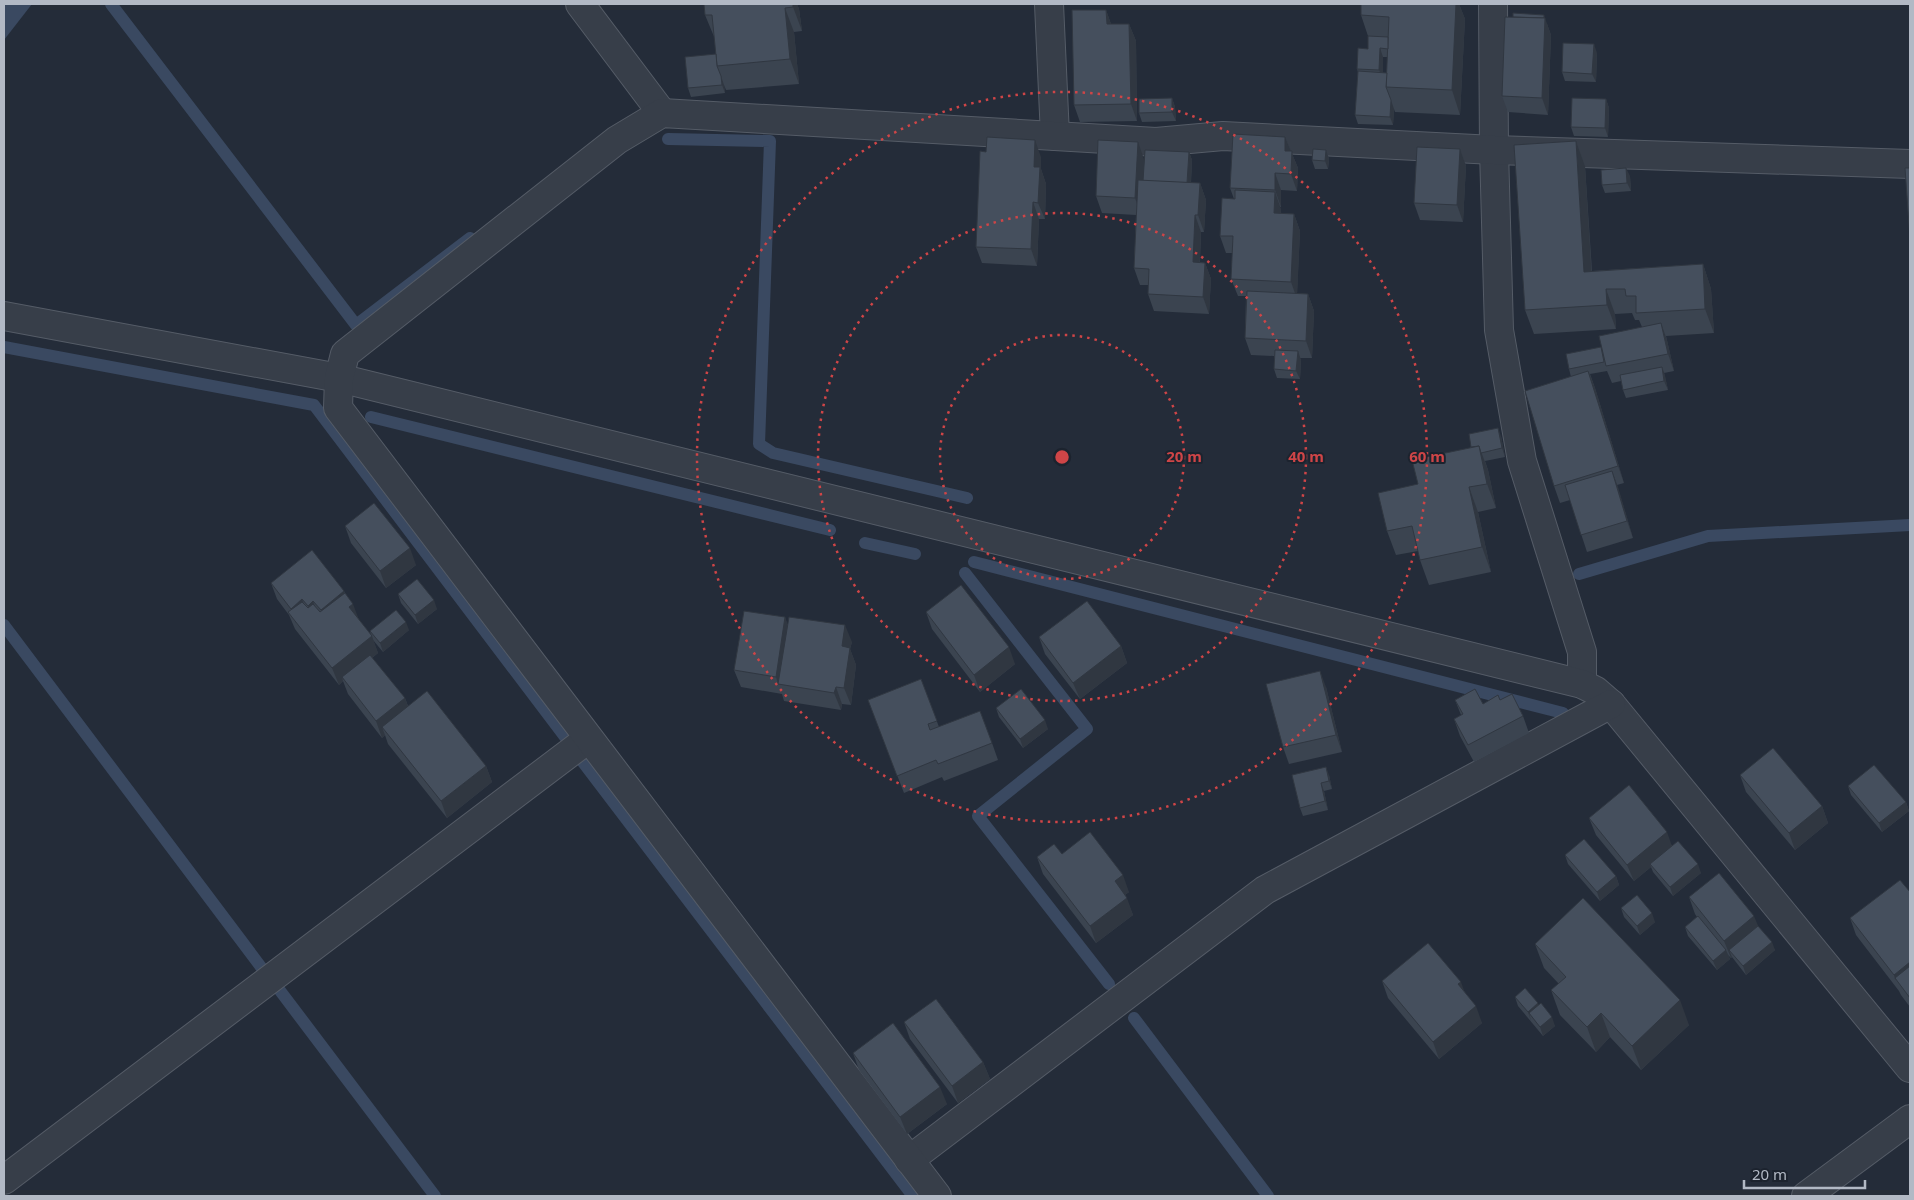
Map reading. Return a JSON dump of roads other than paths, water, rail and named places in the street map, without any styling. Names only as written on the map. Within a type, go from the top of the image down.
[{"type":"street","points":[[580,4],[662,113]]},
{"type":"street","points":[[1049,4],[1056,136]]},
{"type":"street","points":[[1493,4],[1494,150],[1499,330],[1522,462],[1582,652],[1582,684]]},
{"type":"street","points":[[937,1196],[338,408],[339,378],[345,354],[617,140],[662,113],[1156,142],[1222,136],[1494,150],[1910,164]]},
{"type":"street","points":[[4,316],[339,378],[1582,684],[1596,691],[1611,704],[1910,1068]]},
{"type":"street","points":[[909,1160],[1265,890],[1611,704]]},
{"type":"street","points":[[4,1180],[588,739]]},
{"type":"street","points":[[1806,1196],[1910,1118]]},
{"type":"water","points":[[4,4],[32,4],[4,40]]},
{"type":"waterway","points":[[111,4],[356,325],[470,238]]},
{"type":"waterway","points":[[668,139],[770,141],[759,444],[773,453],[967,498]]},
{"type":"waterway","points":[[4,347],[314,405],[565,737]]},
{"type":"waterway","points":[[371,417],[830,530]]},
{"type":"waterway","points":[[1579,574],[1708,536],[1910,525]]},
{"type":"waterway","points":[[865,543],[915,554]]},
{"type":"waterway","points":[[974,562],[1563,713]]},
{"type":"waterway","points":[[965,573],[1087,729],[978,816],[1109,984]]},
{"type":"waterway","points":[[4,625],[264,971]]},
{"type":"waterway","points":[[579,757],[913,1196]]},
{"type":"waterway","points":[[278,988],[435,1196]]},
{"type":"waterway","points":[[1134,1018],[1268,1196]]}]
